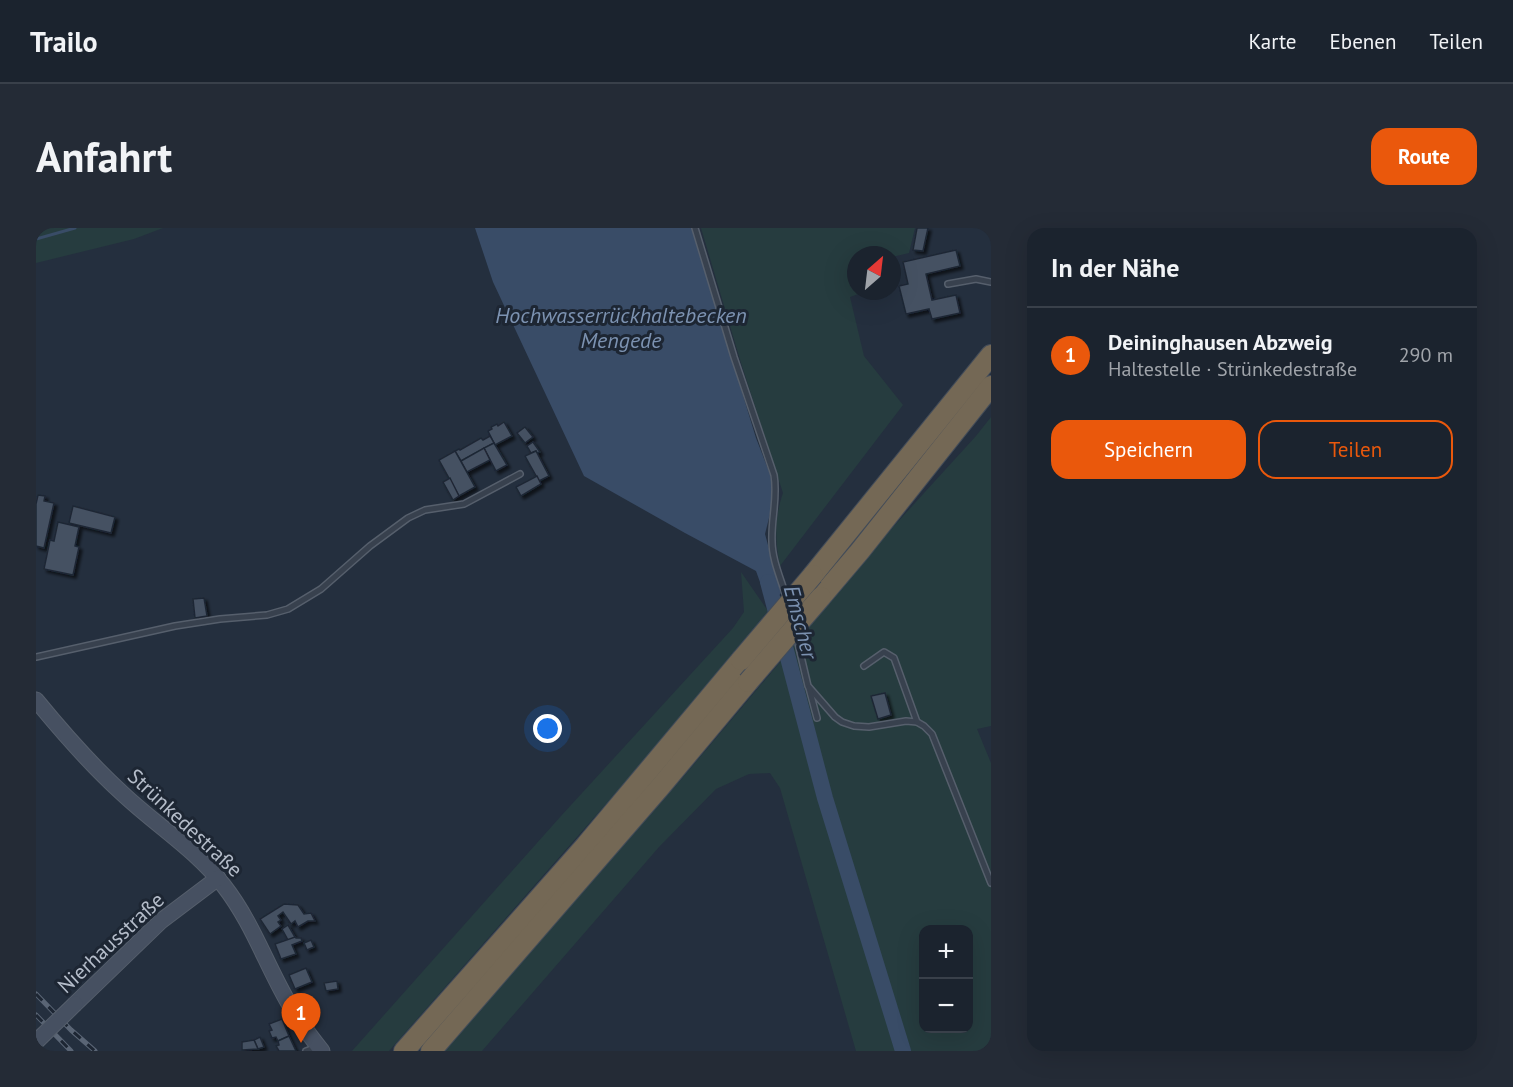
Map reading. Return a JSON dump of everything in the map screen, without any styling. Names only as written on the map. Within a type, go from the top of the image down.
[{"type":"highway","points":[[431,1051],[661,786],[683,745],[741,660],[813,575],[991,355]]},
{"type":"highway","points":[[405,1051],[646,773],[683,745],[748,682],[861,551],[991,386]]},
{"type":"main road","name":"Strünkedestraße","points":[[36,700],[67,738],[123,794],[218,878],[249,923],[288,1004],[316,1049]]},
{"type":"main road","name":"Nierhausstraße","points":[[37,1042],[161,921],[218,878]]},
{"type":"lane","points":[[695,228],[734,357],[774,476],[776,488],[773,553],[790,612]]},
{"type":"lane","points":[[948,284],[976,279],[991,282]]},
{"type":"lane","points":[[36,657],[175,626],[267,615],[288,609],[321,589],[370,546],[408,518],[425,510],[464,504],[520,474]]},
{"type":"lane","points":[[793,622],[816,718]]},
{"type":"lane","points":[[864,666],[884,652],[894,658],[917,722]]},
{"type":"lane","points":[[808,686],[842,722],[869,727],[906,721],[917,722],[932,734],[991,884]]},
{"type":"green space","points":[[36,228],[163,228],[134,239],[36,263]]},
{"type":"green space","points":[[701,228],[915,228],[909,253],[901,255],[901,246],[847,246],[847,300],[851,300],[864,356],[903,405],[780,566],[776,530],[783,493]]},
{"type":"green space","points":[[991,417],[991,726],[977,729],[991,763],[991,1051],[856,1051],[780,788],[770,773],[749,774],[716,789],[659,847],[482,1051],[444,1051],[684,776],[786,655],[808,732],[788,652],[863,560]]},
{"type":"green space","points":[[741,572],[768,611],[643,762],[389,1051],[352,1051],[561,816],[733,628],[744,612]]},
{"type":"water","name":"Hochwasserrückhaltebecken Mengede","points":[[475,228],[692,228],[756,438],[770,474],[773,492],[765,534],[781,593],[769,607],[756,571],[584,476],[493,282]]},
{"type":"building","points":[[917,228],[928,228],[923,251],[913,250]]},
{"type":"building","points":[[956,250],[960,266],[926,274],[932,300],[956,295],[960,313],[932,319],[929,309],[906,314],[901,294],[901,286],[908,284],[903,262]]},
{"type":"building","points":[[504,422],[512,436],[495,445],[488,431],[492,429],[491,427]]},
{"type":"building","points":[[525,427],[533,437],[525,443],[517,433]]},
{"type":"building","points":[[490,436],[494,443],[461,461],[455,451]]},
{"type":"building","points":[[533,442],[540,452],[531,453],[527,446]]},
{"type":"building","points":[[494,443],[507,465],[496,471],[484,448]]},
{"type":"building","points":[[484,448],[490,460],[467,472],[461,461]]},
{"type":"building","points":[[455,451],[475,487],[459,496],[439,460]]},
{"type":"building","points":[[536,451],[549,476],[539,481],[525,456]]},
{"type":"building","points":[[537,476],[541,484],[521,496],[516,487]]},
{"type":"building","points":[[450,478],[459,496],[453,500],[443,482]]},
{"type":"building","points":[[38,495],[45,496],[44,501],[54,503],[44,548],[36,546]]},
{"type":"building","points":[[73,506],[115,517],[111,533],[69,523]]},
{"type":"building","points":[[58,522],[79,527],[75,546],[79,547],[73,575],[44,569],[50,540],[54,541]]},
{"type":"building","points":[[204,598],[207,616],[195,618],[193,599]]},
{"type":"building","points":[[885,693],[891,715],[878,719],[871,696]]},
{"type":"building","points":[[284,904],[298,905],[304,914],[311,913],[315,921],[308,921],[298,927],[295,921],[291,924],[283,912],[278,916],[281,926],[270,934],[260,919]]},
{"type":"building","points":[[288,925],[295,937],[290,940],[282,929]]},
{"type":"building","points":[[295,937],[301,938],[302,941],[292,945],[296,954],[281,959],[275,944]]},
{"type":"building","points":[[311,940],[314,947],[307,950],[304,943]]},
{"type":"building","points":[[306,968],[312,982],[295,989],[289,975]]},
{"type":"building","points":[[337,981],[338,989],[326,991],[324,983]]},
{"type":"building","points":[[282,1019],[289,1036],[278,1041],[276,1037],[272,1038],[269,1024]]},
{"type":"building","points":[[289,1036],[296,1051],[279,1051],[276,1046],[279,1045],[278,1041]]},
{"type":"building","points":[[260,1037],[264,1047],[258,1049],[254,1040]]},
{"type":"building","points":[[254,1040],[258,1049],[242,1050],[242,1042]]},
{"type":"waterway","points":[[36,239],[75,228]]},
{"type":"waterway","name":"Emscher","points":[[768,582],[825,798],[903,1051]]},
{"type":"railway","points":[[36,994],[95,1051]]},
{"type":"railway","points":[[36,1015],[71,1051]]},
{"type":"place","name":"Deininghausen Abzweig","points":[[301,1043]]}]
